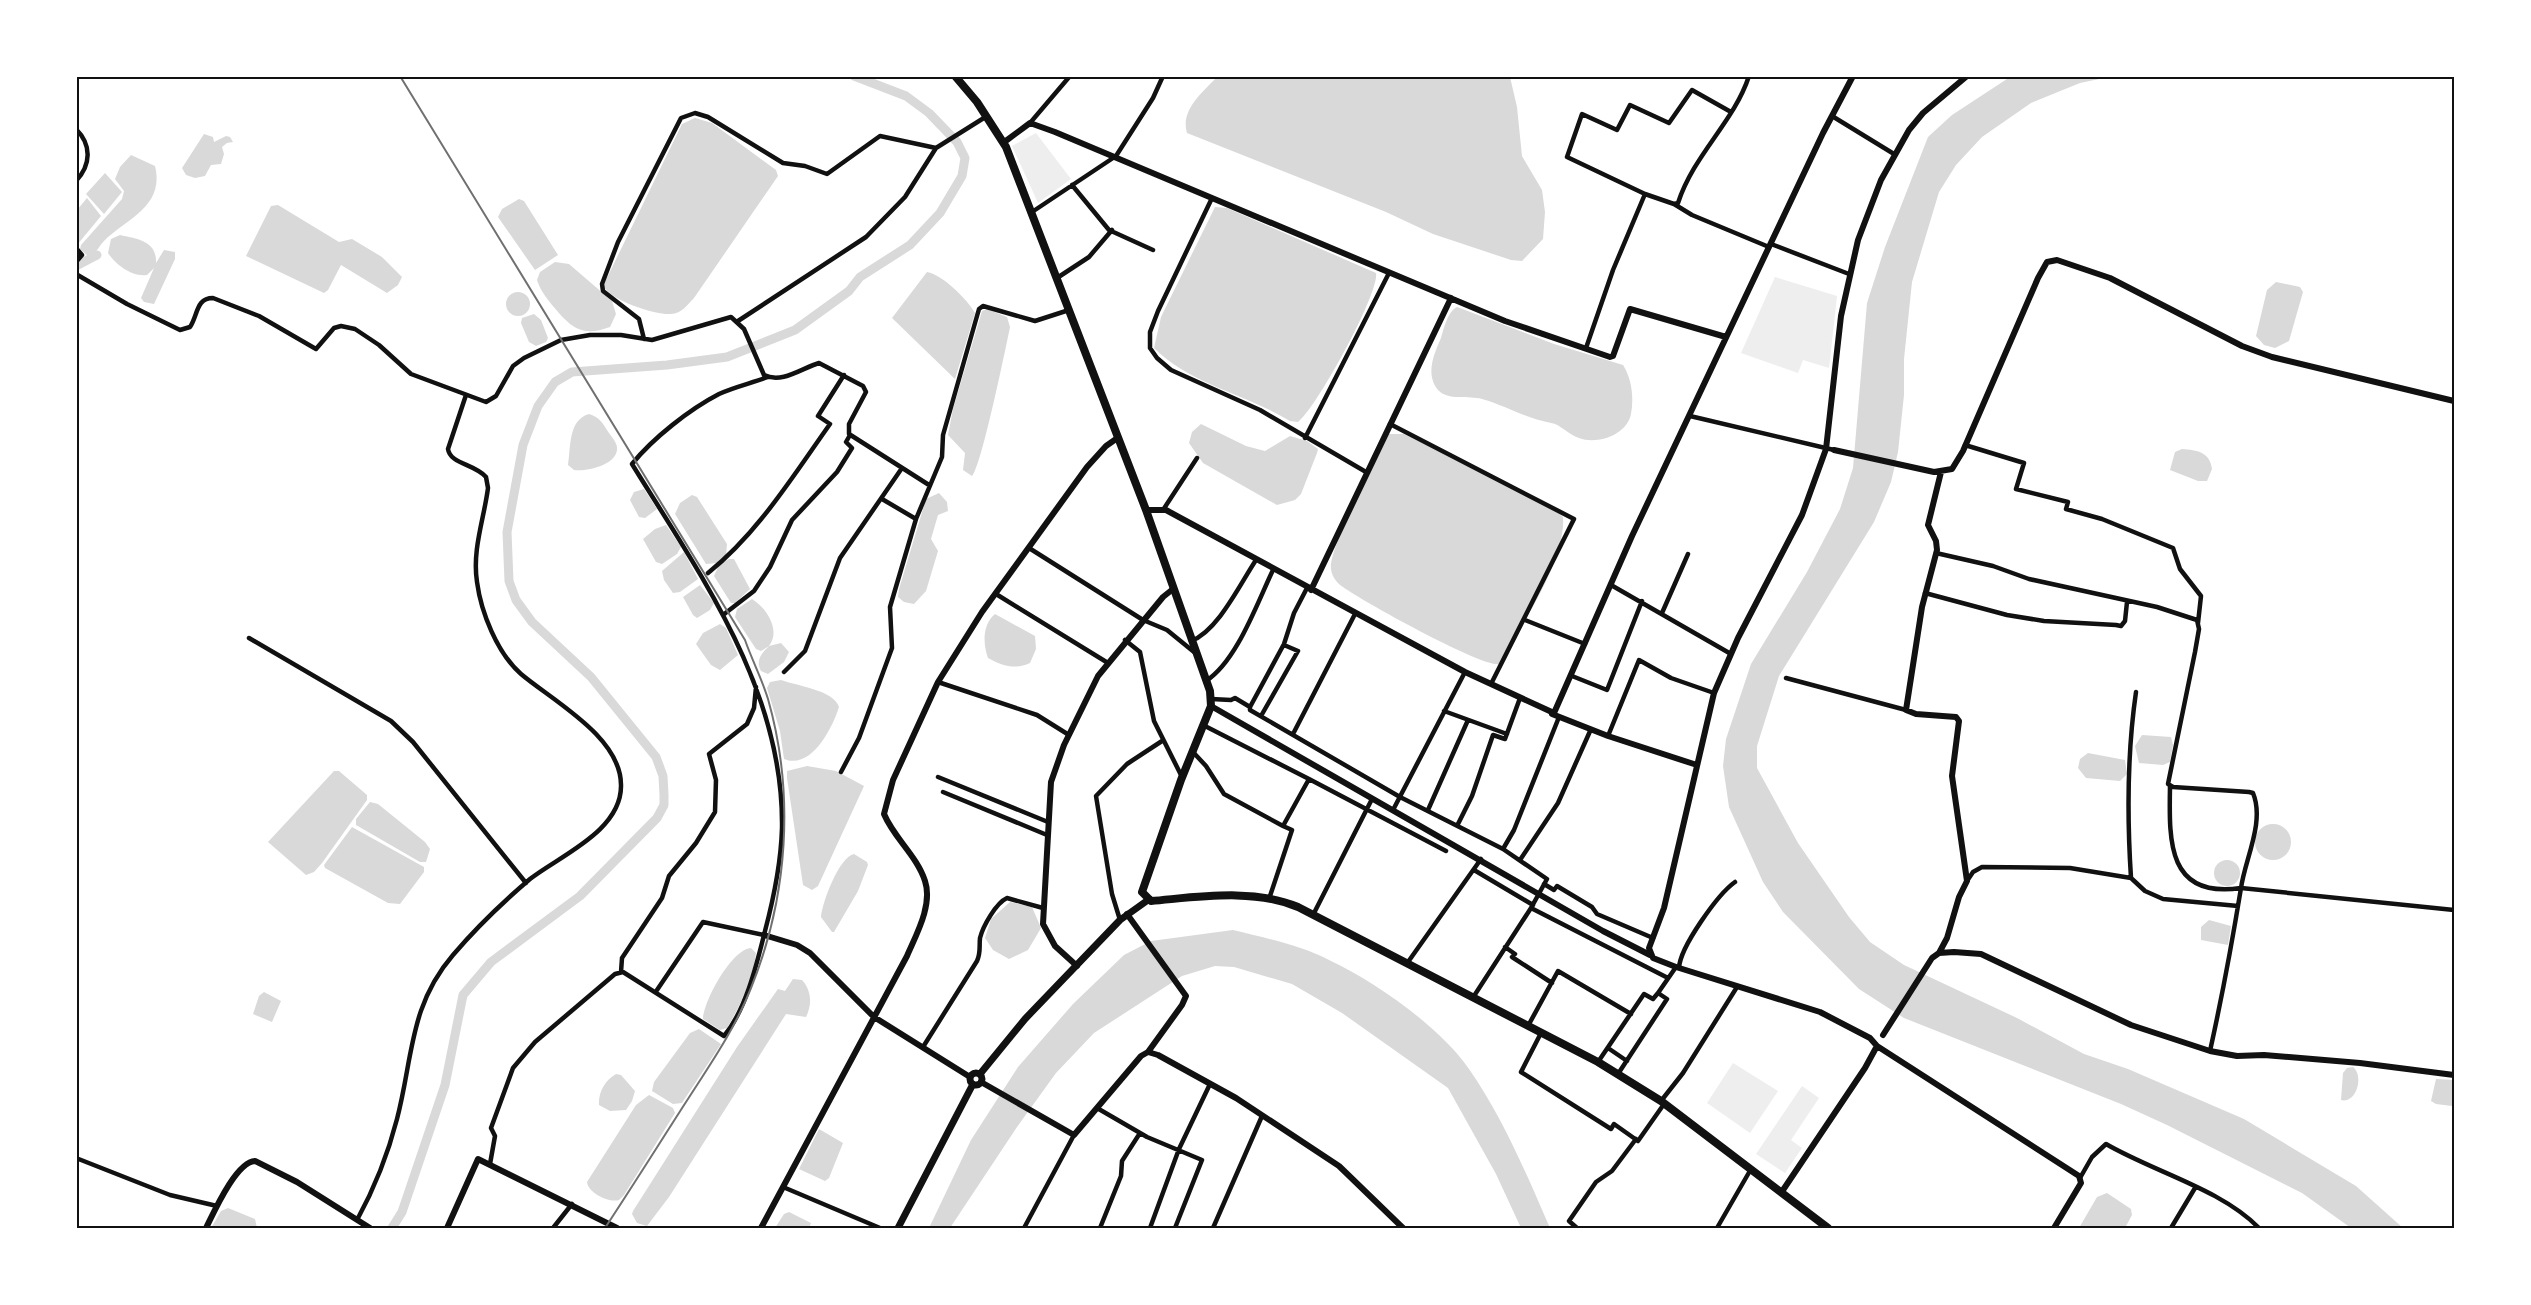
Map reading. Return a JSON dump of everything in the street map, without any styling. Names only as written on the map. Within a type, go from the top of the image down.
[{"type":"main road","points":[[955,76],[987,116],[1004,143],[1116,439],[1146,510],[1206,681],[1211,702],[1143,888],[1148,900]]},
{"type":"main road","points":[[898,1228],[977,1082],[974,1073],[980,1074],[1025,1019],[1127,914],[1148,900],[1209,897],[1284,901],[1408,962],[1527,1027],[1598,1062],[1662,1103],[1828,1228]]},
{"type":"street","points":[[1004,143],[1030,123],[1070,76]]},
{"type":"street","points":[[1032,212],[1116,156],[1153,98],[1163,76]]},
{"type":"street","points":[[1674,204],[1678,203],[1695,163],[1731,112],[1749,76]]},
{"type":"street","points":[[1551,713],[1557,711],[1611,585],[1726,338],[1853,76]]},
{"type":"street","points":[[1650,955],[1649,948],[1664,908],[1714,693],[1731,654],[1802,515],[1826,449],[1849,273],[1872,202],[1894,154],[1923,113],[1967,76]]},
{"type":"street","points":[[1731,112],[1692,90],[1669,123],[1630,105],[1617,130],[1582,114],[1567,157],[1646,194],[1674,204],[1692,215],[1770,246],[1849,273]]},
{"type":"street","points":[[644,339],[639,319],[603,291],[602,284],[618,242],[681,118],[695,113],[708,117],[783,163],[805,166],[827,174],[880,136],[936,148]]},
{"type":"street","points":[[738,321],[866,237],[905,197],[928,165],[936,148],[987,116]]},
{"type":"street","points":[[1832,116],[1894,154]]},
{"type":"street","points":[[1030,123],[1116,156],[1451,298],[1613,357],[1630,309],[1726,338]]},
{"type":"street","points":[[76,129],[87,144],[88,160],[76,181]]},
{"type":"street","points":[[1072,184],[1103,220],[1101,223],[1153,250]]},
{"type":"street","points":[[1586,348],[1613,270],[1646,194]]},
{"type":"street","points":[[1212,198],[1152,324],[1148,341],[1150,348],[1157,358],[1171,370],[1260,410],[1366,472]]},
{"type":"street","points":[[1057,278],[1089,257],[1112,230]]},
{"type":"street","points":[[76,248],[82,255],[76,262]]},
{"type":"street","points":[[1690,416],[1908,466],[1941,472],[1952,469],[1965,445],[2038,278],[2047,262],[2057,260],[2085,267],[2134,289],[2242,346],[2272,357],[2454,401]]},
{"type":"street","points":[[77,272],[127,304],[180,330],[190,327],[205,298],[213,298],[259,316],[316,349],[334,328],[348,327],[379,345],[411,374],[451,387],[486,402],[491,401],[513,366],[561,340],[590,335],[652,340],[731,317],[738,321],[744,329],[766,376]]},
{"type":"street","points":[[1305,438],[1389,273]]},
{"type":"street","points":[[1250,707],[1284,645],[1294,613],[1309,589],[1451,298]]},
{"type":"street","points":[[841,772],[859,738],[892,648],[890,607],[916,519],[942,457],[943,435],[979,309],[983,306],[995,308],[1035,321],[1069,310]]},
{"type":"street","points":[[621,972],[724,1035],[749,986],[764,935],[779,867],[781,811],[775,755],[757,685],[723,615],[632,464],[655,440],[707,401],[766,376],[802,372],[819,363],[863,386],[866,392],[848,428],[850,435],[930,484]]},
{"type":"street","points":[[708,573],[733,553],[768,510],[830,424],[818,416],[844,375]]},
{"type":"street","points":[[360,1222],[397,1120],[415,1029],[425,993],[438,974],[479,926],[526,883],[602,828],[611,814],[621,785],[615,762],[606,746],[557,699],[520,673],[492,633],[482,605],[476,555],[487,497],[486,477],[471,465],[455,461],[449,455],[448,449],[466,395]]},
{"type":"street","points":[[1390,424],[1574,519],[1491,684]]},
{"type":"street","points":[[723,615],[742,602],[762,580],[792,520],[837,472],[852,448],[846,442],[850,435]]},
{"type":"street","points":[[761,1228],[907,956],[926,905],[925,881],[888,822],[885,807],[893,780],[938,682],[996,594],[1096,456],[1116,439]]},
{"type":"street","points":[[1965,445],[2024,463],[2016,489],[2068,502],[2066,509],[2102,519],[2173,548],[2180,569],[2201,596],[2183,716],[2168,781],[2173,856],[2181,871],[2200,885],[2216,890],[2241,888],[2454,910]]},
{"type":"street","points":[[1163,510],[1197,458]]},
{"type":"street","points":[[784,672],[795,664],[805,651],[840,558],[902,468]]},
{"type":"street","points":[[1906,710],[1925,593],[1936,554],[1936,541],[1928,525],[1941,472]]},
{"type":"street","points":[[882,499],[916,519]]},
{"type":"street","points":[[1146,510],[1163,510],[1465,672],[1559,717],[1608,736],[1697,765]]},
{"type":"street","points":[[1029,548],[1143,620],[1172,634],[1197,656]]},
{"type":"street","points":[[1662,614],[1688,554]]},
{"type":"street","points":[[1936,554],[2192,617],[2198,623]]},
{"type":"street","points":[[1191,641],[1202,638],[1215,623],[1256,560]]},
{"type":"street","points":[[1206,681],[1216,674],[1244,631],[1273,570]]},
{"type":"street","points":[[1611,585],[1731,654]]},
{"type":"street","points":[[1077,966],[1047,936],[1043,908],[1051,782],[1069,735],[1108,663],[1163,597],[1173,590]]},
{"type":"street","points":[[1925,593],[2007,615],[2043,621],[2121,626],[2125,621],[2127,602]]},
{"type":"street","points":[[996,594],[1108,663]]},
{"type":"street","points":[[1572,676],[1606,690],[1642,601]]},
{"type":"street","points":[[1293,734],[1355,614]]},
{"type":"street","points":[[1525,620],[1585,644]]},
{"type":"street","points":[[249,638],[391,721],[413,742],[526,883]]},
{"type":"street","points":[[1125,640],[1140,652],[1150,706],[1162,741],[1182,777]]},
{"type":"street","points":[[1262,716],[1298,651],[1284,645]]},
{"type":"street","points":[[1608,736],[1639,660],[1671,678],[1714,693]]},
{"type":"street","points":[[1393,810],[1465,672]]},
{"type":"street","points":[[1786,678],[1916,714],[1956,717],[1959,721],[1952,777],[1967,881]]},
{"type":"street","points":[[938,682],[1037,715],[1069,735]]},
{"type":"street","points":[[621,972],[622,958],[662,898],[669,876],[696,843],[715,812],[716,780],[709,754],[747,724],[754,708],[757,685]]},
{"type":"street","points":[[2131,878],[2127,788],[2130,734],[2136,692]]},
{"type":"street","points":[[1211,702],[1235,698],[1250,707],[1250,710],[1400,797],[1458,824],[1503,849],[1546,879],[1540,894],[1474,996]]},
{"type":"street","points":[[1458,824],[1472,796],[1494,735],[1504,739],[1520,698]]},
{"type":"street","points":[[1211,702],[1372,799],[1650,955],[1677,967],[1820,1012],[1870,1038],[1876,1046],[2080,1178]]},
{"type":"street","points":[[1444,711],[1507,734]]},
{"type":"street","points":[[1503,849],[1514,830],[1559,717]]},
{"type":"street","points":[[1428,810],[1468,720]]},
{"type":"street","points":[[1203,725],[1446,851]]},
{"type":"street","points":[[1520,860],[1558,803],[1591,729]]},
{"type":"street","points":[[1120,920],[1112,894],[1096,796],[1127,764],[1162,741]]},
{"type":"street","points":[[1192,751],[1224,794],[1292,831],[1269,899]]},
{"type":"street","points":[[938,777],[1048,822]]},
{"type":"street","points":[[1283,826],[1309,779]]},
{"type":"street","points":[[2170,786],[2244,791],[2254,794],[2255,826],[2210,1051]]},
{"type":"street","points":[[943,792],[1047,835]]},
{"type":"street","points":[[1313,915],[1372,799]]},
{"type":"street","points":[[1408,962],[1481,860]]},
{"type":"street","points":[[1781,1193],[1865,1068],[1876,1046],[1929,963],[1939,953],[1947,938],[1959,897],[1973,872],[1982,867],[2070,868],[2131,878],[2145,891],[2163,899],[2238,906]]},
{"type":"street","points":[[1474,870],[1532,906],[1668,978]]},
{"type":"street","points":[[1598,1062],[1644,993],[1653,999],[1658,993],[1677,967],[1682,953],[1695,932],[1720,896],[1735,882]]},
{"type":"street","points":[[1544,884],[1554,890],[1557,886],[1592,907],[1597,914],[1653,938]]},
{"type":"street","points":[[923,1047],[976,961],[982,946],[981,937],[999,902],[1007,898],[1043,908]]},
{"type":"street","points":[[1024,1228],[1074,1134],[1141,1056],[1148,1052],[1186,1000],[1127,914]]},
{"type":"street","points":[[657,990],[703,922],[764,935],[797,945],[810,953],[874,1017],[977,1082],[1074,1134]]},
{"type":"street","points":[[1505,947],[1515,954],[1512,957],[1552,983]]},
{"type":"street","points":[[1939,953],[1981,954],[2131,1025],[2210,1051],[2237,1056],[2264,1055],[2360,1063],[2454,1076]]},
{"type":"street","points":[[1527,1027],[1558,971],[1631,1014]]},
{"type":"street","points":[[490,1164],[495,1136],[491,1128],[513,1068],[536,1042],[599,986],[621,972]]},
{"type":"street","points":[[1577,1228],[1569,1221],[1596,1182],[1612,1171],[1636,1139],[1638,1141],[1737,987]]},
{"type":"street","points":[[1618,1074],[1667,999],[1658,993]]},
{"type":"street","points":[[1541,1033],[1521,1072],[1611,1129],[1614,1124],[1636,1139]]},
{"type":"street","points":[[1608,1048],[1627,1061]]},
{"type":"street","points":[[1148,1052],[1210,1084],[1339,1166],[1403,1228]]},
{"type":"street","points":[[1150,1228],[1179,1149],[1210,1084]]},
{"type":"street","points":[[1096,1108],[1140,1133],[1202,1160],[1176,1228]]},
{"type":"street","points":[[1213,1228],[1262,1116]]},
{"type":"street","points":[[1100,1228],[1121,1176],[1122,1161],[1140,1133]]},
{"type":"street","points":[[2054,1228],[2081,1183],[2080,1178],[2092,1157],[2106,1144],[2137,1162],[2215,1197],[2259,1228]]},
{"type":"street","points":[[76,1158],[170,1195],[217,1206]]},
{"type":"street","points":[[447,1228],[478,1159],[617,1228]]},
{"type":"street","points":[[206,1228],[240,1168],[249,1161],[255,1161],[297,1182],[370,1228]]},
{"type":"street","points":[[1717,1228],[1751,1169]]},
{"type":"street","points":[[783,1187],[880,1228]]},
{"type":"street","points":[[2171,1228],[2195,1188]]},
{"type":"street","points":[[553,1228],[572,1204]]},
{"type":"shaded area","points":[[1217,77],[1510,77],[1517,107],[1522,156],[1542,190],[1545,212],[1543,239],[1522,261],[1511,260],[1433,234],[1386,212],[1187,133],[1187,117],[1190,109]]},
{"type":"shaded area","points":[[2010,77],[2109,77],[2080,83],[2031,103],[1982,137],[1956,165],[1939,192],[1912,282],[1904,359],[1904,395],[1898,452],[1891,482],[1874,522],[1779,676],[1757,746],[1757,768],[1798,843],[1849,917],[1870,942],[1904,965],[2017,1018],[2084,1054],[2128,1069],[2244,1119],[2356,1186],[2403,1228],[2351,1228],[2302,1193],[2167,1125],[2121,1104],[1904,1018],[1859,989],[1783,912],[1763,882],[1729,807],[1723,766],[1726,739],[1751,664],[1807,572],[1840,509],[1853,468],[1867,303],[1885,247],[1928,137],[1952,115]]},
{"type":"shaded area","points":[[695,118],[712,123],[776,170],[778,176],[694,298],[684,309],[664,314],[624,302],[603,286],[682,124]]},
{"type":"shaded area","points":[[1036,133],[1071,179],[1038,203],[1012,146]]},
{"type":"shaded area","points":[[204,134],[213,137],[214,142],[226,136],[230,137],[233,142],[222,147],[224,154],[221,164],[211,165],[205,176],[195,178],[186,175],[182,168]]},
{"type":"shaded area","points":[[131,155],[155,166],[157,180],[154,192],[142,211],[104,241],[92,256],[88,256],[80,249],[81,245],[122,199],[124,191],[115,179],[120,167]]},
{"type":"shaded area","points":[[105,173],[122,192],[104,214],[86,194]]},
{"type":"shaded area","points":[[87,198],[101,216],[77,245],[77,210]]},
{"type":"shaded area","points":[[519,199],[524,201],[558,255],[535,270],[498,217],[502,209]]},
{"type":"shaded area","points":[[278,205],[339,242],[352,239],[382,257],[402,277],[398,285],[387,293],[341,265],[328,290],[324,293],[246,256],[271,206]]},
{"type":"shaded area","points":[[1215,207],[1227,208],[1376,273],[1375,284],[1368,302],[1345,350],[1307,413],[1298,422],[1290,421],[1202,380],[1169,361],[1154,348],[1161,317]]},
{"type":"shaded area","points":[[120,235],[145,242],[153,250],[156,263],[164,250],[175,252],[175,259],[154,304],[144,302],[141,298],[154,268],[147,275],[136,274],[120,266],[108,253],[111,239]]},
{"type":"shaded area","points":[[555,262],[569,264],[612,301],[616,314],[610,327],[591,331],[576,328],[564,319],[552,305],[537,280],[540,272]]},
{"type":"shaded area","points":[[927,272],[954,288],[975,313],[955,379],[892,318]]},
{"type":"shaded area","points":[[1775,277],[1837,296],[1829,368],[1803,360],[1798,373],[1741,353]]},
{"type":"shaded area","points":[[2276,282],[2300,287],[2303,292],[2289,341],[2275,348],[2264,345],[2256,336],[2267,290]]},
{"type":"shaded area","points":[[518,292],[523,293],[529,299],[529,309],[523,315],[518,316],[513,315],[507,309],[506,304],[507,299],[513,293]]},
{"type":"shaded area","points":[[1457,307],[1554,344],[1623,365],[1630,382],[1632,395],[1631,414],[1624,428],[1602,439],[1586,440],[1575,437],[1554,424],[1491,402],[1477,398],[1453,397],[1442,393],[1434,384],[1432,364],[1447,320]]},
{"type":"shaded area","points":[[987,309],[1007,317],[1010,327],[987,431],[972,476],[963,470],[965,453],[948,435],[953,409],[982,311]]},
{"type":"shaded area","points":[[534,314],[541,320],[548,338],[546,342],[536,346],[529,342],[521,323],[522,318]]},
{"type":"shaded area","points":[[589,414],[598,418],[603,425],[617,447],[616,453],[613,458],[601,466],[574,470],[568,465],[572,435],[577,422]]},
{"type":"shaded area","points":[[1201,424],[1246,446],[1265,451],[1290,436],[1307,441],[1318,449],[1301,494],[1295,500],[1277,505],[1203,463],[1189,443],[1192,432]]},
{"type":"shaded area","points":[[1389,434],[1404,434],[1553,507],[1563,517],[1562,534],[1550,573],[1499,664],[1471,656],[1396,619],[1341,585],[1334,577],[1331,569],[1337,543],[1354,503]]},
{"type":"shaded area","points":[[2182,449],[2198,451],[2206,455],[2212,469],[2207,481],[2198,481],[2170,470],[2175,452]]},
{"type":"shaded area","points":[[644,489],[657,509],[645,518],[639,517],[630,500],[634,492]]},
{"type":"shaded area","points":[[939,493],[947,502],[948,511],[938,515],[931,539],[938,551],[926,591],[914,604],[904,602],[898,597],[899,589],[926,499]]},
{"type":"shaded area","points":[[692,495],[697,497],[727,544],[726,555],[717,563],[706,564],[675,514],[680,503]]},
{"type":"shaded area","points":[[666,525],[681,547],[677,554],[662,564],[656,562],[643,539],[655,529]]},
{"type":"shaded area","points":[[684,552],[698,579],[680,592],[673,593],[664,580],[662,571]]},
{"type":"shaded area","points":[[729,559],[734,559],[750,589],[735,603],[731,603],[714,576],[719,565]]},
{"type":"shaded area","points":[[700,585],[714,603],[710,610],[697,618],[683,597]]},
{"type":"shaded area","points":[[752,599],[763,608],[773,627],[774,634],[769,646],[761,651],[756,649],[735,617],[737,609]]},
{"type":"shaded area","points":[[995,614],[1035,636],[1036,649],[1030,663],[1009,666],[988,658],[985,635],[988,624]]},
{"type":"shaded area","points":[[720,624],[726,628],[738,655],[720,670],[711,665],[696,644],[703,633]]},
{"type":"shaded area","points":[[781,643],[789,652],[784,662],[768,674],[761,671],[759,660],[769,646]]},
{"type":"shaded area","points":[[781,680],[830,696],[839,707],[826,736],[819,745],[803,759],[794,761],[784,759],[780,731],[767,688],[770,682]]},
{"type":"shaded area","points":[[2142,735],[2171,737],[2173,745],[2170,762],[2163,765],[2139,763],[2135,746]]},
{"type":"shaded area","points":[[2088,753],[2125,760],[2127,774],[2120,781],[2086,778],[2078,768],[2080,759]]},
{"type":"shaded area","points":[[807,766],[836,771],[864,786],[818,886],[812,890],[803,885],[787,778],[787,771]]},
{"type":"shaded area","points":[[334,771],[339,771],[367,795],[367,800],[322,863],[314,872],[306,875],[268,842]]},
{"type":"shaded area","points":[[370,802],[378,804],[425,842],[430,849],[426,862],[420,862],[356,825],[356,819]]},
{"type":"shaded area","points":[[2273,824],[2285,830],[2291,842],[2285,854],[2273,860],[2261,854],[2255,842],[2261,830]]},
{"type":"shaded area","points":[[352,827],[424,867],[424,872],[400,904],[388,903],[325,868],[324,865]]},
{"type":"shaded area","points":[[854,854],[868,865],[858,891],[832,932],[821,917],[824,902],[837,872],[848,857]]},
{"type":"shaded area","points":[[2227,860],[2236,864],[2240,873],[2236,882],[2227,886],[2218,882],[2214,873],[2218,864]]},
{"type":"shaded area","points":[[1010,902],[1032,907],[1041,928],[1028,950],[1009,959],[993,950],[985,938],[991,919]]},
{"type":"shaded area","points":[[2209,920],[2231,926],[2228,945],[2201,940],[2201,927]]},
{"type":"shaded area","points":[[1233,930],[1306,950],[1347,969],[1406,1007],[1442,1037],[1469,1069],[1493,1107],[1514,1147],[1550,1228],[1521,1228],[1496,1174],[1448,1088],[1342,1013],[1292,984],[1234,967],[1215,966],[1182,976],[1094,1033],[1056,1073],[950,1228],[929,1228],[971,1140],[1018,1067],[1073,1004],[1124,955],[1151,941]]},
{"type":"shaded area","points":[[751,948],[756,953],[749,982],[727,1028],[720,1030],[703,1019],[708,1000],[728,966],[736,957]]},
{"type":"shaded area","points":[[793,979],[802,980],[808,989],[810,1003],[806,1017],[786,1014],[669,1197],[647,1226],[637,1223],[632,1214],[633,1211],[737,1047],[778,989],[785,991]]},
{"type":"shaded area","points":[[264,992],[281,1001],[272,1022],[253,1014],[259,996]]},
{"type":"shaded area","points":[[699,1029],[721,1044],[682,1103],[673,1104],[652,1091],[654,1082],[690,1033]]},
{"type":"shaded area","points":[[1733,1063],[1778,1091],[1750,1133],[1707,1103]]},
{"type":"shaded area","points":[[2353,1067],[2358,1076],[2357,1088],[2351,1098],[2341,1100],[2343,1073],[2347,1068]]},
{"type":"shaded area","points":[[616,1074],[621,1075],[635,1091],[626,1110],[610,1111],[599,1105],[600,1096],[606,1083]]},
{"type":"shaded area","points":[[2436,1079],[2454,1080],[2452,1106],[2431,1101]]},
{"type":"shaded area","points":[[1802,1086],[1819,1098],[1791,1140],[1802,1148],[1785,1173],[1756,1154]]},
{"type":"shaded area","points":[[649,1095],[673,1108],[675,1113],[624,1195],[615,1201],[600,1196],[591,1190],[587,1182],[636,1105]]},
{"type":"shaded area","points":[[819,1129],[843,1143],[829,1178],[825,1181],[799,1169]]},
{"type":"shaded area","points":[[2107,1193],[2131,1209],[2132,1215],[2125,1228],[2079,1228],[2097,1197]]},
{"type":"shaded area","points":[[228,1208],[255,1219],[257,1228],[211,1228],[221,1211]]},
{"type":"shaded area","points":[[789,1212],[811,1223],[809,1228],[775,1228],[784,1214]]},
{"type":"waterway","points":[[392,1228],[402,1212],[445,1085],[463,995],[491,962],[580,896],[657,818],[664,805],[663,776],[656,757],[591,677],[532,622],[516,600],[509,581],[507,532],[523,445],[538,406],[555,382],[572,372],[667,365],[727,357],[795,330],[849,291],[860,277],[910,245],[940,213],[962,176],[965,158],[957,142],[929,113],[906,96],[854,76]]},
{"type":"waterway","points":[[76,266],[97,255]]},
{"type":"railway","points":[[400,76],[745,640],[766,692],[777,735],[782,771],[784,845],[773,918],[751,988],[729,1033],[712,1061],[605,1228]]}]
